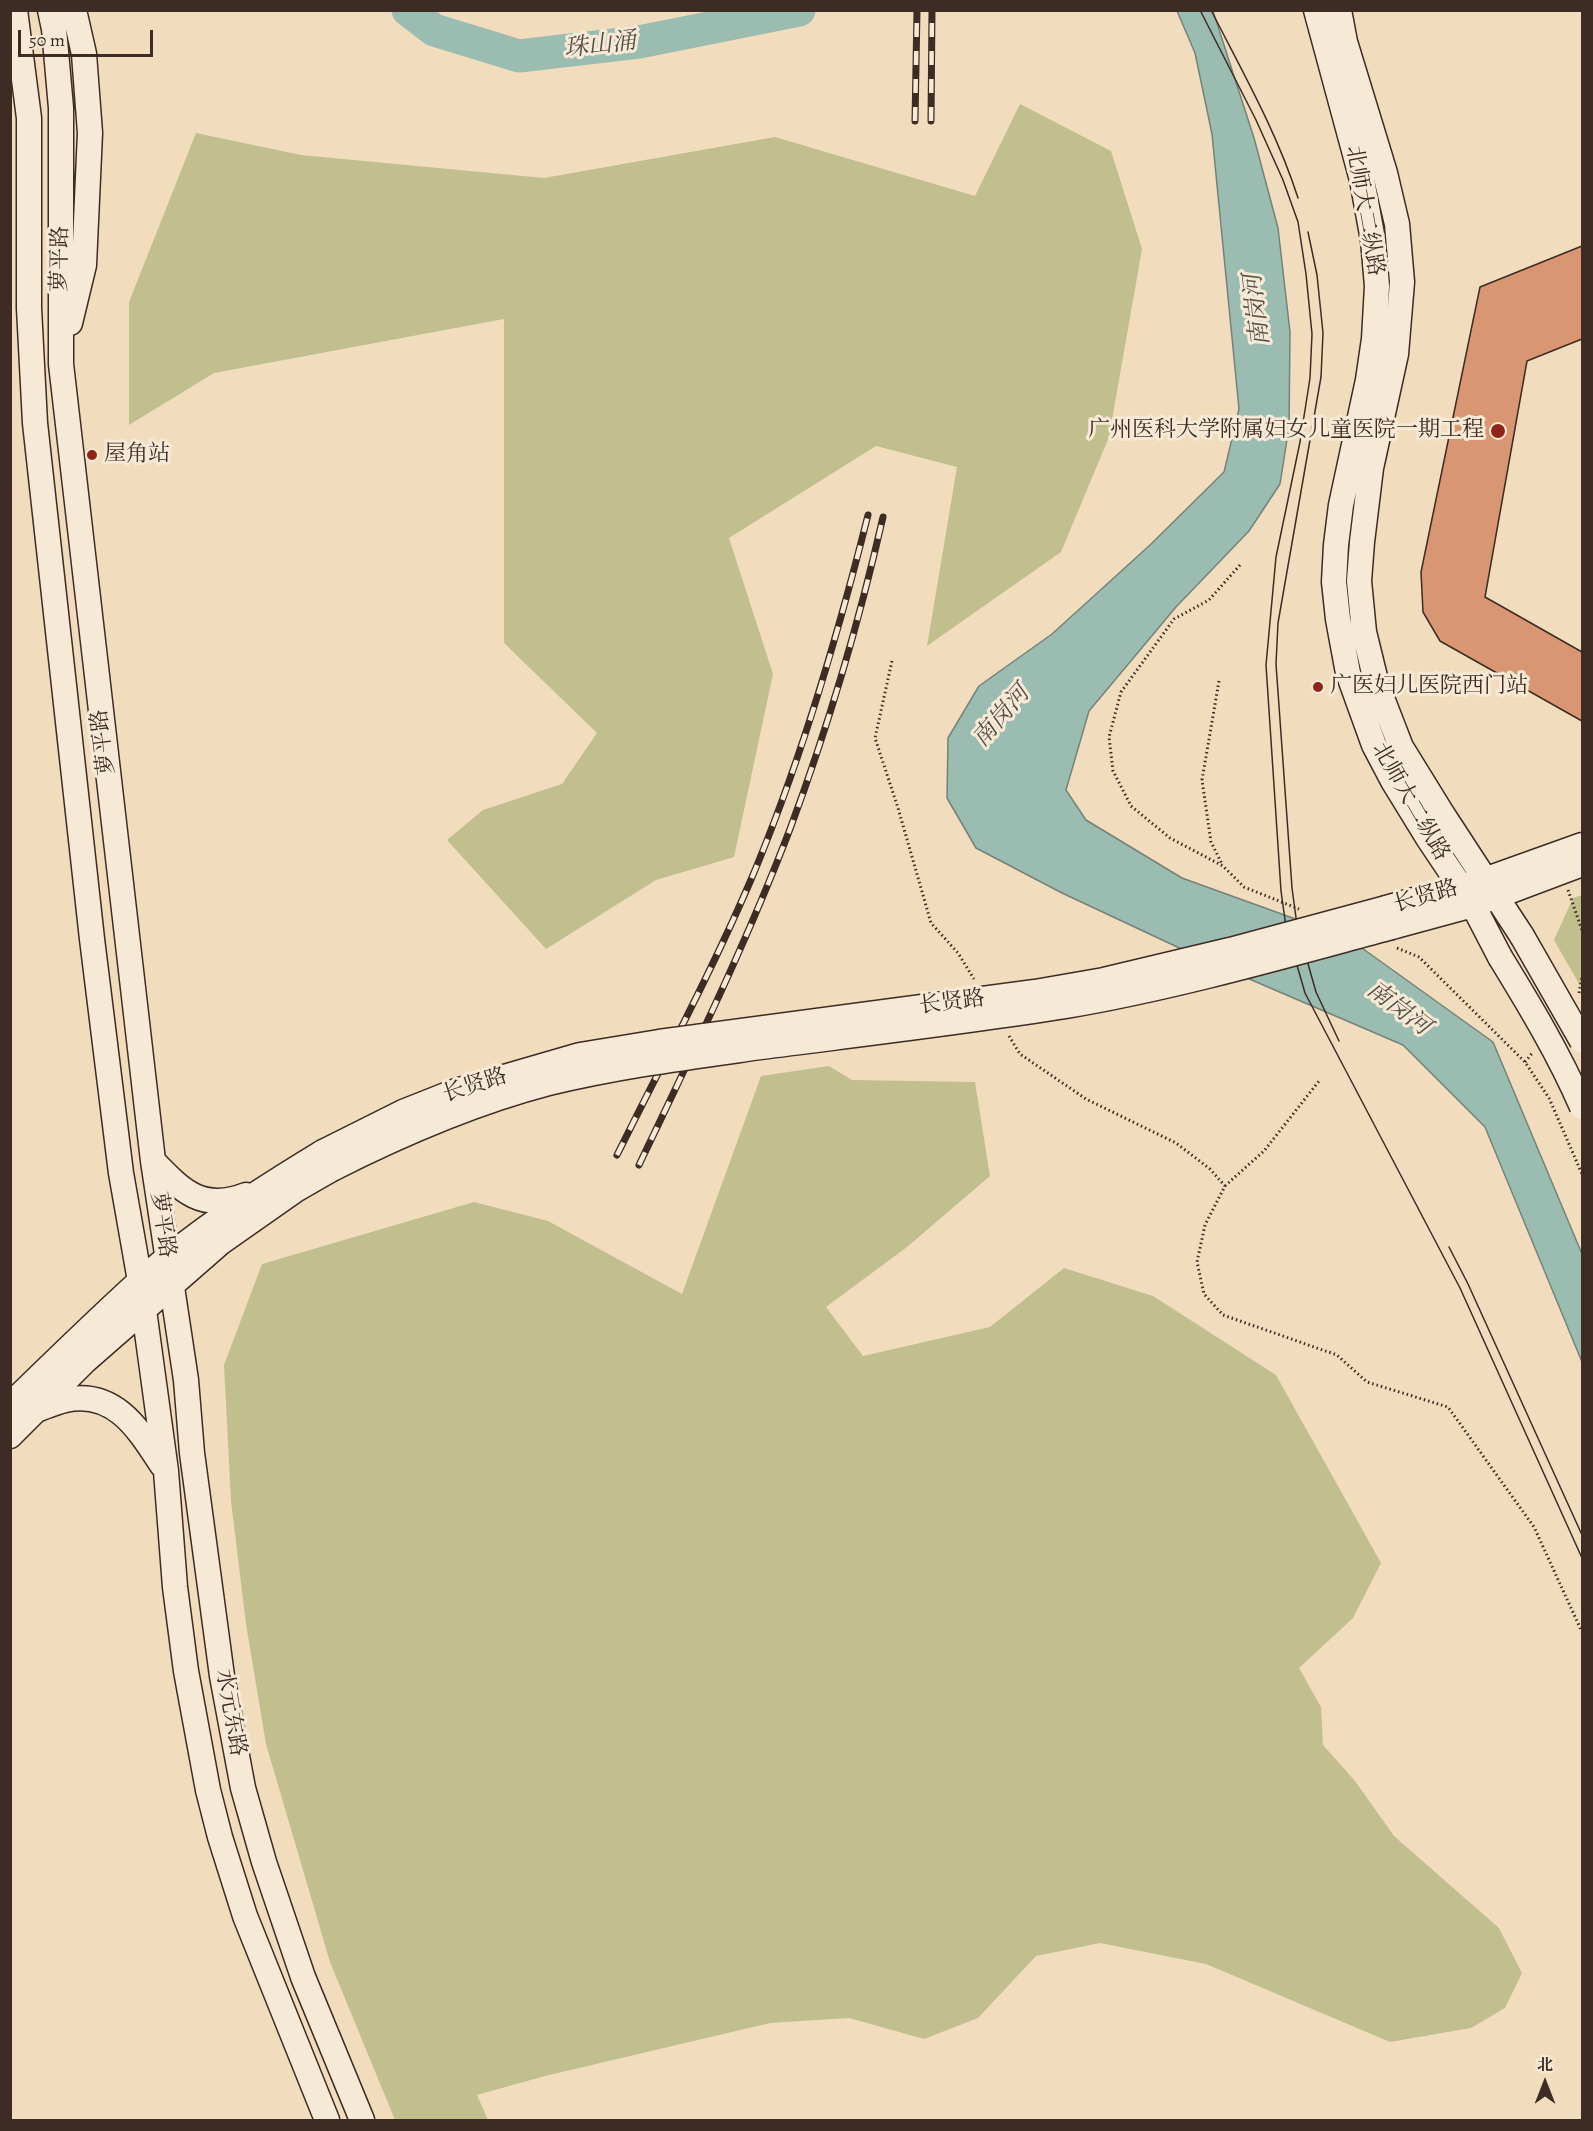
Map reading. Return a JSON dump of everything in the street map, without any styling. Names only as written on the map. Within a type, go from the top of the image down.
[{"type":"main road","name":"萝平路","points":[[10,1396],[67,1351],[140,1281],[121,1173],[92,939],[35,423],[29,309],[29,118],[15,10]]},
{"type":"main road","name":"萝平路","points":[[10,1442],[22,1408],[85,1361],[171,1288],[153,1161],[61,363],[61,108],[54,29],[50,10]]},
{"type":"main road","points":[[61,363],[84,266],[89,177],[88,90],[84,54],[74,10]]},
{"type":"main road","name":"北师大二纵路","points":[[1316,10],[1362,180],[1373,240],[1377,286],[1374,339],[1368,380],[1341,505],[1336,545],[1335,582],[1338,619],[1348,673],[1374,745],[1393,781],[1467,896],[1500,957],[1543,1027],[1582,1107]]},
{"type":"main road","name":"北师大二纵路","points":[[1339,10],[1345,42],[1397,224],[1402,282],[1396,354],[1371,468],[1362,542],[1359,581],[1364,632],[1377,685],[1401,747],[1522,936],[1582,1041]]},
{"type":"main road","name":"长贤路","points":[[1492,888],[1582,845]]},
{"type":"main road","name":"长贤路","points":[[327,1161],[429,1122],[516,1093],[579,1076],[654,1061],[951,1022],[1122,996],[1216,975],[1392,928],[1467,896],[1572,868]]},
{"type":"main road","points":[[153,1161],[184,1191],[197,1198],[214,1202],[227,1201],[327,1161]]},
{"type":"main road","points":[[171,1288],[220,1243],[297,1190],[327,1161]]},
{"type":"main road","points":[[140,1281],[220,1218],[264,1187]]},
{"type":"main road","name":"水元东路","points":[[140,1281],[166,1472],[175,1587],[186,1671],[208,1790],[219,1837],[245,1916],[327,2121]]},
{"type":"main road","name":"水元东路","points":[[171,1288],[186,1380],[192,1453],[222,1676],[243,1788],[278,1907],[303,1977],[362,2121]]},
{"type":"main road","name":"萝平路","points":[[10,1436],[22,1408],[67,1351]]},
{"type":"main road","points":[[22,1408],[66,1400],[96,1401],[111,1406],[138,1428],[166,1472]]},
{"type":"path","points":[[1240,565],[1209,600],[1174,619],[1120,692],[1109,737],[1113,771],[1131,806],[1170,838],[1222,866],[1244,887],[1299,909]]},
{"type":"path","points":[[892,661],[875,738],[931,923],[958,952],[977,983]]},
{"type":"path","points":[[1219,681],[1203,780],[1211,842],[1222,866]]},
{"type":"path","points":[[1572,868],[1582,930]]},
{"type":"path","points":[[1392,928],[1525,1062],[1549,1098],[1582,1174]]},
{"type":"path","points":[[1008,1034],[1020,1054],[1086,1099],[1176,1143],[1210,1169],[1225,1186]]},
{"type":"path","points":[[1319,1081],[1264,1151],[1225,1186],[1205,1225],[1197,1263],[1204,1294],[1223,1315],[1337,1354],[1367,1382],[1448,1407],[1534,1527],[1582,1632]]},
{"type":"shaded area","points":[[1020,104],[1111,151],[1142,249],[1109,437],[1061,552],[927,646],[957,467],[876,446],[729,538],[773,674],[734,857],[656,880],[546,949],[447,840],[483,810],[562,784],[597,733],[504,643],[504,319],[214,373],[129,425],[129,302],[196,133],[301,155],[544,178],[775,137],[975,196]]},
{"type":"shaded area","points":[[1582,895],[1582,989],[1554,940],[1573,898]]},
{"type":"shaded area","points":[[829,1066],[852,1080],[975,1082],[990,1176],[907,1247],[826,1307],[863,1356],[990,1327],[1064,1268],[1153,1296],[1276,1375],[1381,1563],[1353,1618],[1299,1668],[1321,1707],[1323,1745],[1355,1781],[1394,1836],[1499,1928],[1522,1973],[1505,2008],[1471,2028],[1390,2042],[1206,1964],[1100,1943],[1036,1956],[978,2018],[924,2039],[849,2018],[770,2023],[545,2076],[477,2095],[488,2120],[395,2120],[330,1962],[266,1744],[246,1624],[231,1501],[224,1365],[262,1264],[474,1202],[548,1221],[682,1294],[761,1076]]},
{"type":"water","name":"南岗河","points":[[1177,11],[1213,11],[1254,138],[1278,228],[1290,332],[1289,427],[1280,484],[1249,531],[1176,607],[1089,711],[1066,790],[1086,820],[1182,878],[1348,938],[1493,1042],[1582,1254],[1582,1362],[1485,1127],[1403,1045],[1205,960],[1062,893],[976,848],[947,798],[948,738],[979,686],[1052,634],[1150,545],[1224,472],[1239,409],[1212,134],[1195,53]]},
{"type":"building","points":[[1582,246],[1582,339],[1527,361],[1485,597],[1582,652],[1582,721],[1440,641],[1423,612],[1421,572],[1480,287]]},
{"type":"waterway","name":"珠山涌","points":[[408,10],[434,30],[519,56],[639,42],[799,10]]},
{"type":"tram line","points":[[1200,10],[1256,120],[1283,180],[1298,222],[1312,334],[1310,378],[1300,442],[1276,557],[1266,665],[1281,891],[1286,927],[1305,993],[1460,1288],[1582,1558]]},
{"type":"tram line","points":[[1211,10],[1280,149],[1298,198]]},
{"type":"tram line","points":[[1308,232],[1317,275],[1323,333],[1321,377],[1278,623],[1276,664],[1292,888],[1297,925],[1316,992],[1339,1041]]},
{"type":"tram line","points":[[1449,1247],[1582,1535]]},
{"type":"railway","points":[[915,121],[917,10]]},
{"type":"railway","points":[[931,121],[932,10]]},
{"type":"railway","points":[[617,1155],[719,951],[768,837],[816,701],[844,608],[868,515]]},
{"type":"railway","points":[[639,1165],[737,957],[790,829],[842,674],[883,517]]},
{"type":"place","name":"广州医科大学附属妇女儿童医院一期工程","points":[[1498,431]]},
{"type":"place","name":"屋角站","points":[[92,455]]},
{"type":"place","name":"广医妇儿医院西门站","points":[[1318,687]]}]
